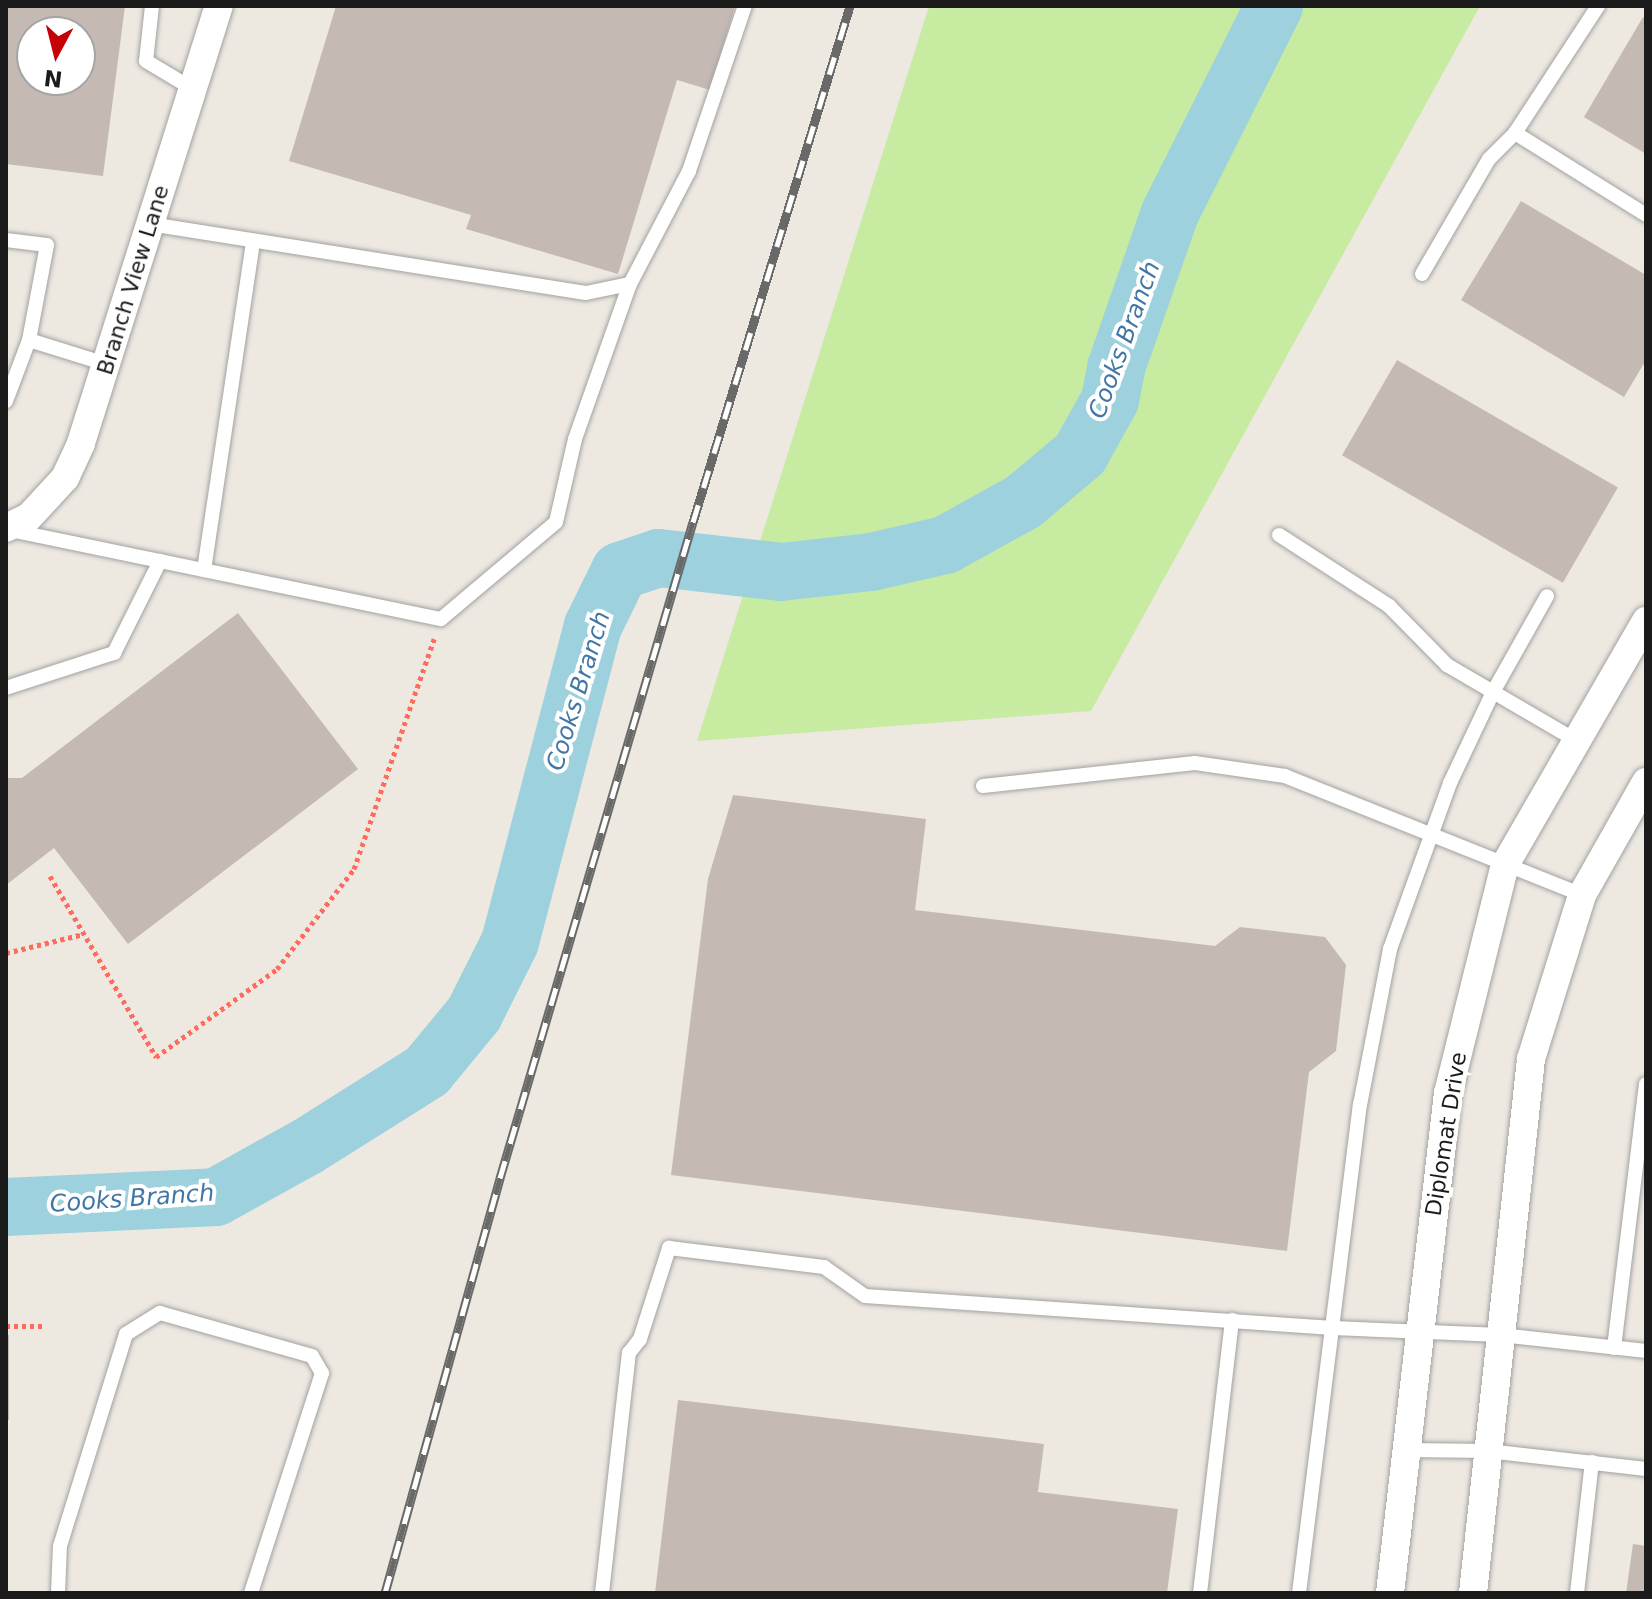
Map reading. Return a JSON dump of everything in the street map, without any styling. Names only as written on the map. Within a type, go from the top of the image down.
[{"type":"street","name":"Branch View Lane","points":[[6,529],[29,517],[65,478],[81,443],[219,6]]},
{"type":"street","name":"Diplomat Drive","points":[[1390,1593],[1448,1093],[1505,865],[1646,621]]},
{"type":"street","points":[[1473,1593],[1531,1059],[1582,895],[1646,782]]},
{"type":"lane","points":[[152,6],[146,61],[193,89]]},
{"type":"lane","points":[[6,529],[441,619],[556,522],[575,439],[630,284],[689,171],[745,6]]},
{"type":"lane","points":[[1422,274],[1489,159],[1515,133],[1598,6]]},
{"type":"lane","points":[[1515,133],[1646,215]]},
{"type":"lane","points":[[150,224],[586,293],[630,284]]},
{"type":"lane","points":[[6,240],[47,245],[29,340],[6,401]]},
{"type":"lane","points":[[204,570],[253,241]]},
{"type":"lane","points":[[29,340],[106,364]]},
{"type":"lane","points":[[1279,535],[1389,606],[1447,665],[1577,741]]},
{"type":"lane","points":[[6,688],[114,653],[160,561]]},
{"type":"lane","points":[[1299,1593],[1360,1105],[1390,949],[1450,783],[1493,692],[1547,596]]},
{"type":"lane","points":[[983,786],[1206,764],[1285,776],[1582,895]]},
{"type":"lane","points":[[1614,1348],[1646,1084]]},
{"type":"lane","points":[[602,1593],[629,1353],[640,1339],[669,1248],[824,1267],[865,1296],[1333,1328],[1501,1335],[1646,1351]]},
{"type":"lane","points":[[58,1593],[60,1546],[126,1334],[160,1313],[312,1356],[322,1373],[251,1593]]},
{"type":"lane","points":[[1200,1593],[1232,1320]]},
{"type":"lane","points":[[1408,1450],[1488,1451],[1646,1469]]},
{"type":"lane","points":[[1577,1593],[1592,1462]]},
{"type":"path","points":[[50,876],[156,1057],[277,969],[354,869],[441,619]]},
{"type":"path","points":[[6,953],[84,934]]},
{"type":"path","points":[[6,1326],[46,1326]]},
{"type":"green space","points":[[929,6],[1480,6],[1091,711],[697,741]]},
{"type":"building","points":[[6,6],[125,6],[103,176],[6,164]]},
{"type":"building","points":[[336,6],[735,6],[710,90],[677,80],[618,274],[466,229],[471,215],[289,161]]},
{"type":"building","points":[[1643,17],[1646,19],[1646,154],[1584,117]]},
{"type":"building","points":[[1521,201],[1646,275],[1646,360],[1624,397],[1461,300]]},
{"type":"building","points":[[1397,360],[1618,488],[1563,583],[1342,455]]},
{"type":"building","points":[[238,613],[358,769],[128,944],[54,848],[6,885],[6,778],[22,778]]},
{"type":"building","points":[[733,795],[926,819],[915,910],[1215,946],[1240,927],[1325,937],[1346,965],[1336,1051],[1309,1072],[1287,1251],[671,1175],[708,879]]},
{"type":"building","points":[[6,1335],[9,1335],[9,1420],[6,1420]]},
{"type":"building","points":[[678,1400],[1044,1444],[1038,1492],[1178,1509],[1167,1593],[655,1593]]},
{"type":"building","points":[[1633,1544],[1646,1546],[1646,1593],[1626,1593]]},
{"type":"waterway","name":"Cooks Branch","points":[[6,1207],[216,1197],[308,1146],[427,1071],[474,1014],[510,942],[593,626],[620,571],[659,558],[781,572],[871,562],[945,545],[1023,502],[1080,454],[1110,400],[1116,368],[1170,213],[1274,6]]},
{"type":"railway","points":[[385,1593],[500,1178],[693,522],[850,6]]}]
